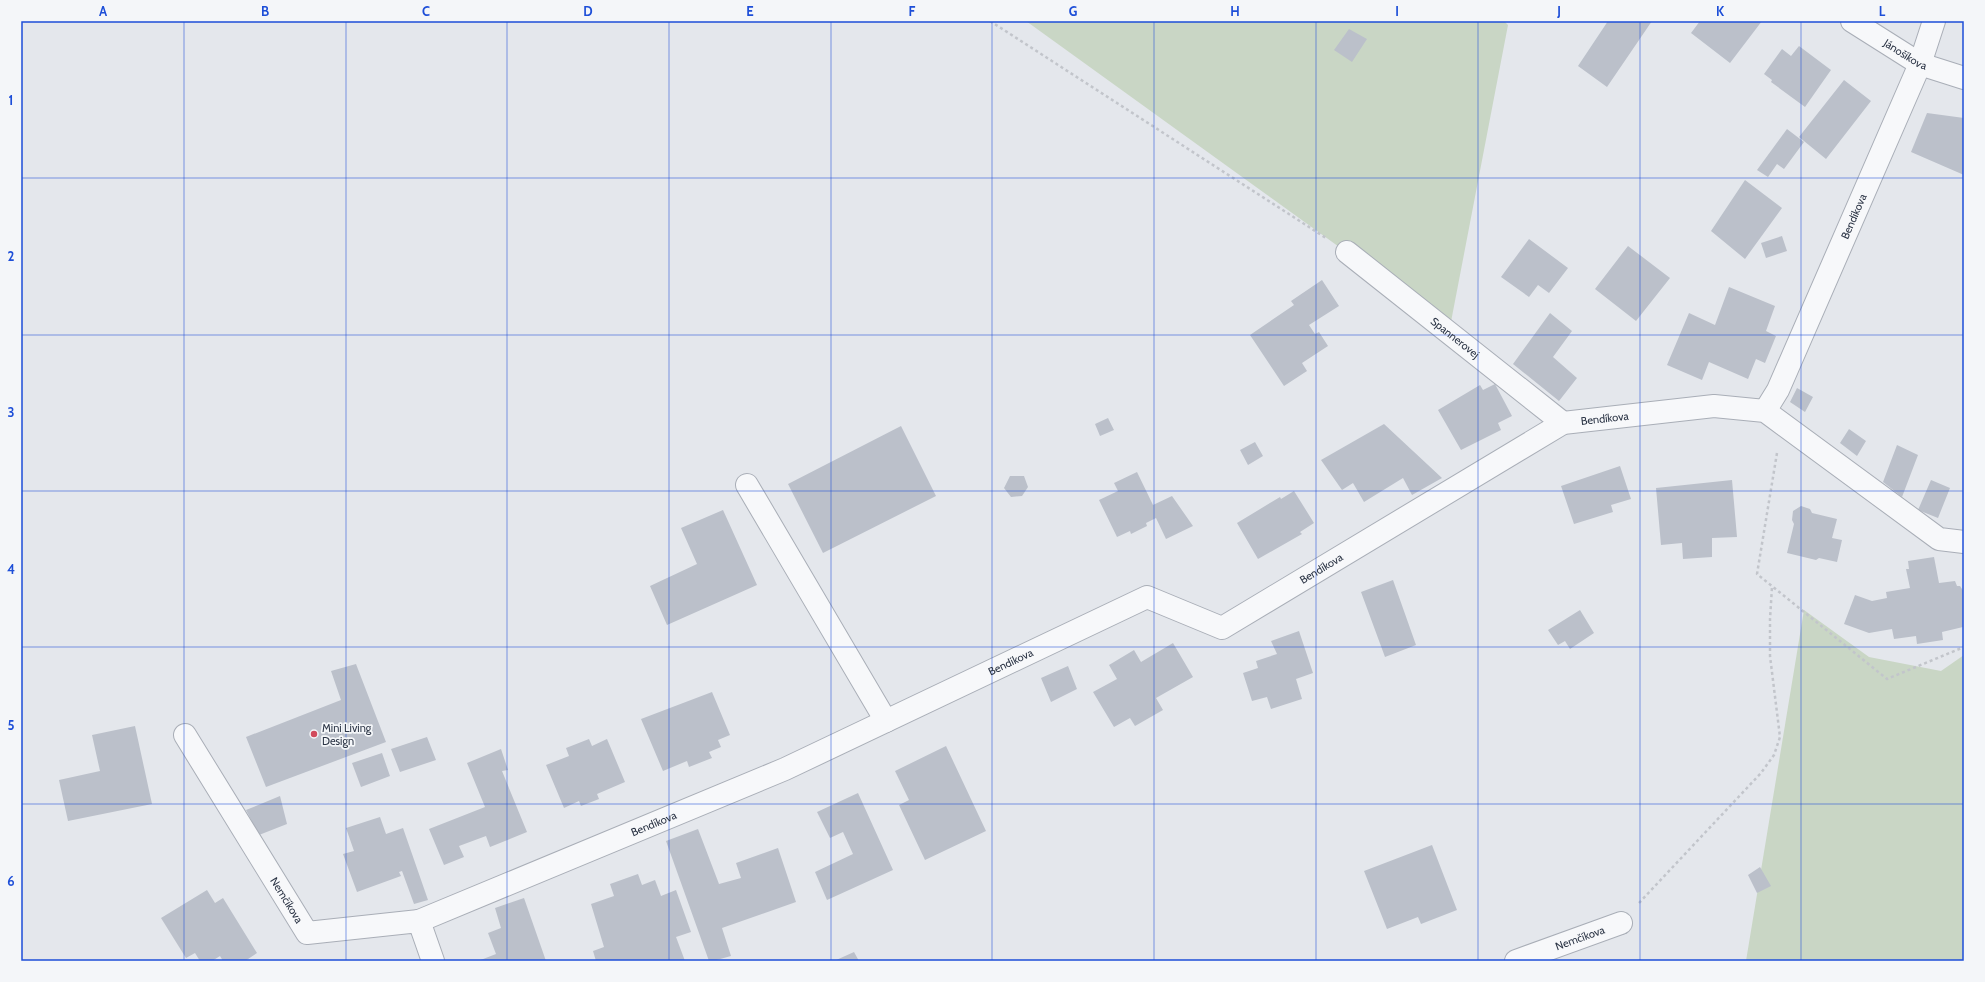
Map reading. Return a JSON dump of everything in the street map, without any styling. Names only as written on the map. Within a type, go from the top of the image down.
[{"type":"street","name":"Jánošíkova","points":[[1852,21],[1920,64],[1964,78]]},
{"type":"street","name":"Bendíkova","points":[[419,921],[785,769],[1147,597],[1222,628],[1563,424],[1714,406],[1766,411],[1778,390],[1920,64],[1930,23]]},
{"type":"street","name":"Spannerovej","points":[[1347,252],[1563,424]]},
{"type":"street","points":[[1766,411],[1939,539],[1964,542]]},
{"type":"street","points":[[747,485],[886,721]]},
{"type":"street","name":"Nemčíkova","points":[[185,735],[307,933],[419,921]]},
{"type":"street","points":[[419,921],[433,961]]},
{"type":"street","name":"Nemčíkova","points":[[1516,961],[1621,923]]},
{"type":"path","points":[[990,21],[1347,252]]},
{"type":"path","points":[[1778,447],[1757,574],[1887,679],[1964,647]]},
{"type":"path","points":[[1621,923],[1761,774],[1779,745],[1780,730],[1770,656],[1772,586]]},
{"type":"path","points":[[1958,961],[1964,958]]},
{"type":"green space","points":[[1026,21],[1504,21],[1508,25],[1450,327]]},
{"type":"green space","points":[[1804,610],[1869,657],[1941,671],[1964,655],[1964,961],[1746,961]]},
{"type":"building","points":[[1608,21],[1652,21],[1607,87],[1578,66]]},
{"type":"building","points":[[1700,21],[1762,21],[1730,63],[1691,33]]},
{"type":"building","points":[[1349,29],[1367,39],[1352,62],[1334,50]]},
{"type":"building","points":[[1799,46],[1831,70],[1805,107],[1771,82],[1772,80],[1764,74],[1782,49],[1791,56]]},
{"type":"building","points":[[1844,80],[1871,101],[1826,159],[1799,137]]},
{"type":"building","points":[[1927,113],[1964,118],[1964,175],[1911,152]]},
{"type":"building","points":[[1787,129],[1804,142],[1784,169],[1777,164],[1768,177],[1757,170]]},
{"type":"building","points":[[1745,180],[1782,208],[1745,259],[1711,231]]},
{"type":"building","points":[[1782,236],[1787,251],[1766,258],[1761,243]]},
{"type":"building","points":[[1529,239],[1568,268],[1549,293],[1538,285],[1529,297],[1501,277]]},
{"type":"building","points":[[1628,246],[1670,278],[1636,321],[1595,289]]},
{"type":"building","points":[[1322,280],[1339,306],[1309,325],[1315,334],[1319,332],[1328,346],[1302,363],[1307,371],[1284,386],[1250,335],[1294,305],[1291,301]]},
{"type":"building","points":[[1729,287],[1775,306],[1766,331],[1776,336],[1765,363],[1756,359],[1748,379],[1709,362],[1702,380],[1667,365],[1689,313],[1715,325]]},
{"type":"building","points":[[1550,313],[1572,331],[1553,357],[1577,378],[1559,401],[1513,364]]},
{"type":"building","points":[[1495,384],[1512,416],[1498,423],[1501,430],[1461,450],[1438,410],[1480,385],[1483,390]]},
{"type":"building","points":[[1797,388],[1813,397],[1805,412],[1790,402]]},
{"type":"building","points":[[1108,418],[1114,430],[1100,436],[1095,424]]},
{"type":"building","points":[[1384,424],[1442,478],[1412,495],[1403,478],[1364,502],[1353,483],[1342,490],[1321,460]]},
{"type":"building","points":[[901,426],[936,496],[823,553],[788,484]]},
{"type":"building","points":[[1849,429],[1866,441],[1857,456],[1840,443]]},
{"type":"building","points":[[1255,442],[1263,456],[1248,465],[1240,450]]},
{"type":"building","points":[[1897,445],[1918,455],[1902,497],[1883,482]]},
{"type":"building","points":[[1620,466],[1631,499],[1611,505],[1613,512],[1574,524],[1561,486]]},
{"type":"building","points":[[1137,472],[1153,505],[1172,496],[1193,526],[1166,539],[1156,518],[1146,523],[1147,526],[1131,534],[1130,531],[1117,537],[1099,500],[1118,491],[1114,483]]},
{"type":"building","points":[[1010,476],[1024,476],[1028,487],[1022,496],[1011,497],[1004,488]]},
{"type":"building","points":[[1732,480],[1737,537],[1712,538],[1712,557],[1683,559],[1682,543],[1661,545],[1656,488]]},
{"type":"building","points":[[1931,480],[1950,488],[1938,518],[1918,510]]},
{"type":"building","points":[[1294,491],[1314,523],[1300,532],[1302,534],[1258,559],[1237,523],[1280,497],[1281,499]]},
{"type":"building","points":[[1801,506],[1810,509],[1812,513],[1837,519],[1832,538],[1842,540],[1837,562],[1819,558],[1816,560],[1787,553],[1794,524],[1792,520],[1793,511]]},
{"type":"building","points":[[723,510],[757,585],[667,625],[650,586],[697,564],[681,528]]},
{"type":"building","points":[[1934,557],[1939,583],[1955,581],[1957,586],[1960,586],[1964,592],[1963,627],[1942,632],[1943,640],[1917,644],[1916,636],[1894,639],[1892,629],[1869,633],[1844,624],[1855,595],[1872,601],[1887,598],[1886,592],[1910,588],[1906,569],[1909,569],[1908,561]]},
{"type":"building","points":[[1393,580],[1416,645],[1385,657],[1361,592]]},
{"type":"building","points":[[1580,610],[1594,633],[1570,649],[1565,641],[1558,645],[1548,630]]},
{"type":"building","points":[[1299,631],[1313,673],[1296,679],[1302,699],[1271,709],[1267,697],[1252,701],[1243,673],[1258,668],[1256,661],[1277,654],[1271,641]]},
{"type":"building","points":[[1173,643],[1193,677],[1156,698],[1163,710],[1135,726],[1130,718],[1114,727],[1093,692],[1117,679],[1109,665],[1134,650],[1141,662]]},
{"type":"building","points":[[356,664],[386,742],[266,787],[246,737],[341,700],[331,671]]},
{"type":"building","points":[[1068,666],[1077,689],[1051,702],[1041,678]]},
{"type":"building","points":[[712,692],[730,735],[718,740],[721,747],[709,752],[712,758],[689,767],[687,761],[663,771],[641,719]]},
{"type":"building","points":[[135,726],[152,804],[68,821],[59,780],[100,771],[92,735]]},
{"type":"building","points":[[427,737],[436,760],[400,772],[391,749]]},
{"type":"building","points":[[589,739],[592,746],[607,739],[625,782],[597,794],[599,799],[581,806],[579,801],[564,808],[546,765],[569,756],[566,748]]},
{"type":"building","points":[[946,746],[986,831],[925,860],[899,805],[909,800],[895,771]]},
{"type":"building","points":[[501,749],[508,770],[502,771],[527,832],[490,847],[486,836],[459,846],[464,857],[444,865],[429,829],[485,807],[467,763]]},
{"type":"building","points":[[382,753],[390,776],[361,787],[352,763]]},
{"type":"building","points":[[858,793],[893,870],[827,900],[815,872],[853,854],[843,832],[830,838],[817,812]]},
{"type":"building","points":[[280,796],[287,824],[259,835],[246,810]]},
{"type":"building","points":[[380,817],[386,834],[403,828],[428,900],[414,904],[402,871],[399,872],[401,876],[357,892],[343,854],[354,851],[346,828]]},
{"type":"building","points":[[698,829],[719,884],[741,878],[736,863],[778,848],[796,902],[722,928],[731,956],[713,961],[709,961],[666,841]]},
{"type":"building","points":[[1432,845],[1457,910],[1421,924],[1418,917],[1387,929],[1364,871]]},
{"type":"building","points":[[1760,867],[1771,886],[1757,893],[1748,875]]},
{"type":"building","points":[[638,874],[642,885],[655,880],[661,896],[676,890],[691,932],[676,937],[685,961],[596,961],[593,951],[604,947],[591,904],[614,896],[610,884]]},
{"type":"building","points":[[207,890],[215,903],[223,898],[257,953],[245,961],[223,961],[220,956],[212,961],[200,961],[195,953],[186,958],[161,918]]},
{"type":"building","points":[[524,898],[546,961],[478,961],[496,954],[488,933],[501,928],[495,908]]},
{"type":"building","points":[[854,952],[859,961],[834,961]]},
{"type":"place","name":"Mini Living Design","points":[[314,734]]}]
